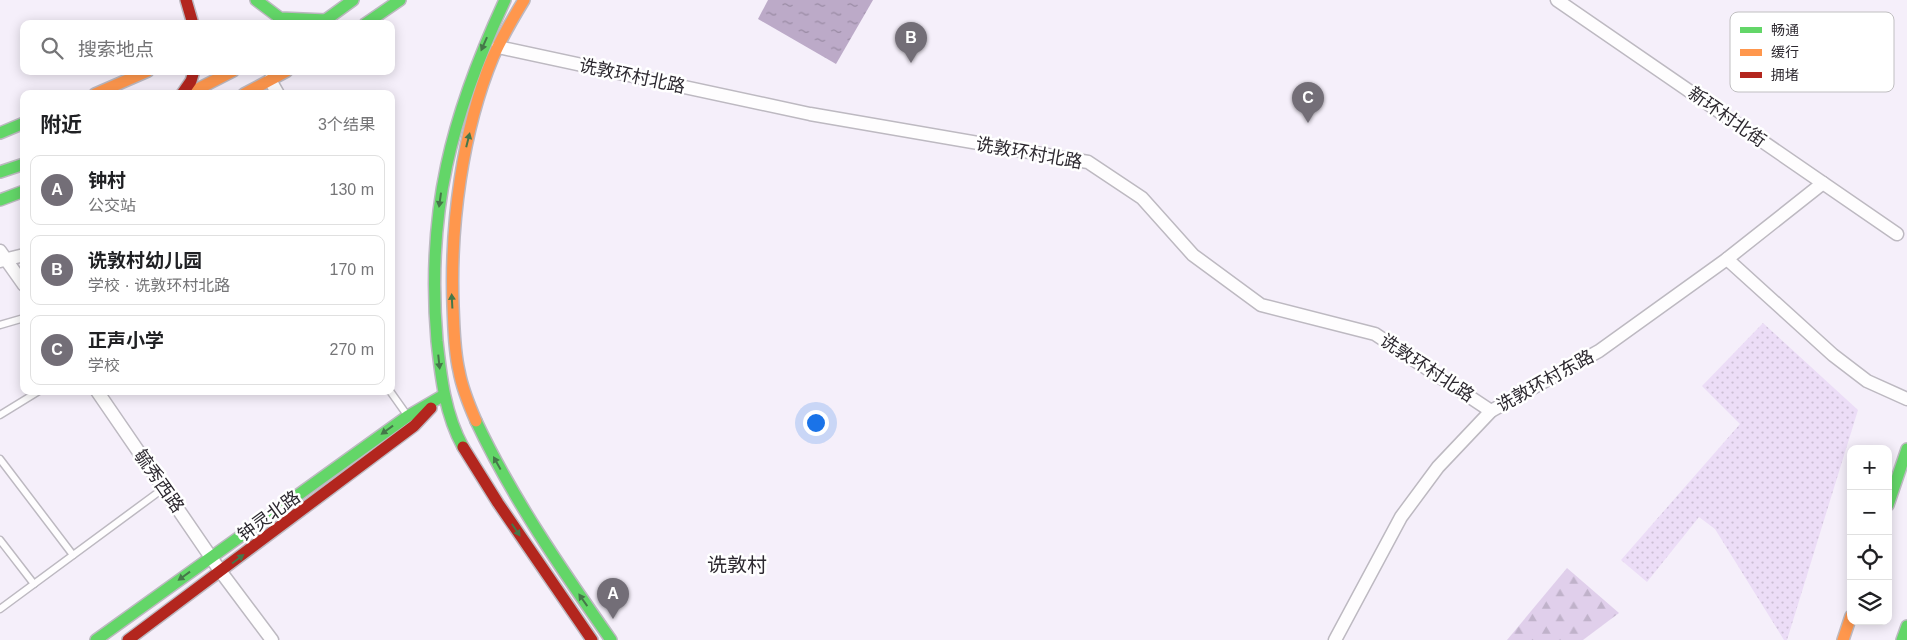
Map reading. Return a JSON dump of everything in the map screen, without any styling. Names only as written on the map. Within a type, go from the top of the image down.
[{"type":"main road","points":[[186,0],[193,20]]},
{"type":"main road","points":[[256,0],[280,18],[302,20]]},
{"type":"main road","points":[[326,20],[353,0]]},
{"type":"main road","points":[[371,20],[400,0]]},
{"type":"main road","points":[[505,0],[477,61],[466,92],[446,162],[441,191],[434,265],[435,307],[444,395],[455,432],[478,471],[592,640]]},
{"type":"main road","points":[[524,0],[498,47],[482,90],[463,161],[457,195],[452,247],[455,343],[462,384],[484,440],[507,481],[562,569],[611,640]]},
{"type":"main road","points":[[104,90],[139,75]]},
{"type":"main road","points":[[184,90],[192,75]]},
{"type":"main road","points":[[196,90],[225,75]]},
{"type":"main road","points":[[251,90],[279,75]]},
{"type":"main road","points":[[0,133],[20,126]]},
{"type":"main road","points":[[0,172],[20,165]]},
{"type":"main road","points":[[0,200],[20,192]]},
{"type":"main road","name":"钟灵北路","points":[[96,640],[408,416],[444,395]]},
{"type":"main road","name":"钟灵北路","points":[[128,640],[414,426],[444,395]]},
{"type":"main road","points":[[1892,493],[1907,449]]},
{"type":"main road","points":[[1843,640],[1848,625]]},
{"type":"main road","points":[[1902,640],[1907,626]]},
{"type":"street","name":"新环村北街","points":[[1557,0],[1897,234]]},
{"type":"street","name":"诜敦环村北路","points":[[498,47],[810,114],[1088,162],[1142,198],[1193,255],[1261,305],[1375,334],[1491,411]]},
{"type":"street","points":[[270,80],[276,90]]},
{"type":"street","name":"诜敦环村东路","points":[[1335,640],[1401,517],[1438,468],[1491,411],[1599,351],[1727,258],[1822,183]]},
{"type":"street","points":[[2,257],[20,255]]},
{"type":"street","points":[[2,257],[20,280]]},
{"type":"street","points":[[1727,258],[1833,355],[1867,381],[1907,399]]},
{"type":"street","name":"钟灵北路","points":[[444,395],[462,384]]},
{"type":"street","name":"毓秀西路","points":[[100,395],[221,572],[272,640]]},
{"type":"lane","points":[[0,325],[20,319]]},
{"type":"lane","points":[[0,415],[32,395]]},
{"type":"lane","points":[[393,395],[414,426]]},
{"type":"lane","points":[[0,459],[73,555]]},
{"type":"lane","points":[[0,609],[164,488]]},
{"type":"lane","points":[[0,540],[34,584]]},
{"type":"shaded area","points":[[1763,323],[1858,410],[1787,640],[1784,640],[1715,529],[1699,517],[1647,582],[1621,560],[1740,424],[1702,386]]},
{"type":"green space","points":[[1567,568],[1619,613],[1583,640],[1507,640]]},
{"type":"water","points":[[768,0],[873,0],[836,64],[758,19]]},
{"type":"traffic: fast","points":[[256,0],[280,18],[326,20]]},
{"type":"traffic: fast","points":[[326,20],[353,0]]},
{"type":"traffic: fast","points":[[371,20],[400,0]]},
{"type":"traffic: fast","points":[[463,447],[448,409],[440,369],[437,341],[435,250],[439,207],[457,125],[470,84],[505,0]]},
{"type":"traffic: fast","points":[[0,133],[20,125]]},
{"type":"traffic: fast","points":[[0,172],[20,165]]},
{"type":"traffic: fast","points":[[0,200],[20,192]]},
{"type":"traffic: fast","points":[[96,640],[408,416],[444,395]]},
{"type":"traffic: fast","points":[[476,421],[505,478],[522,506],[556,560],[611,640]]},
{"type":"traffic: fast","points":[[1892,493],[1907,449]]},
{"type":"traffic: fast","points":[[1902,640],[1907,626]]},
{"type":"traffic: slow","points":[[476,421],[462,384],[455,347],[453,275],[456,212],[466,147],[482,86],[496,50],[524,0]]},
{"type":"traffic: slow","points":[[104,90],[139,75]]},
{"type":"traffic: slow","points":[[196,90],[225,75]]},
{"type":"traffic: slow","points":[[251,90],[280,75]]},
{"type":"traffic: slow","points":[[1843,640],[1848,625]]},
{"type":"traffic: jam","points":[[186,0],[192,20]]},
{"type":"traffic: jam","points":[[185,90],[193,75]]},
{"type":"traffic: jam","points":[[128,640],[414,426],[431,408]]},
{"type":"traffic: jam","points":[[463,447],[498,503],[592,640]]},
{"type":"place","name":"诜敦村幼儿园","points":[[911,63]]},
{"type":"place","name":"正声小学","points":[[1308,123]]},
{"type":"place","name":"钟村","points":[[613,619]]},
{"type":"district","name":"诜敦村","points":[[737,565]]}]
